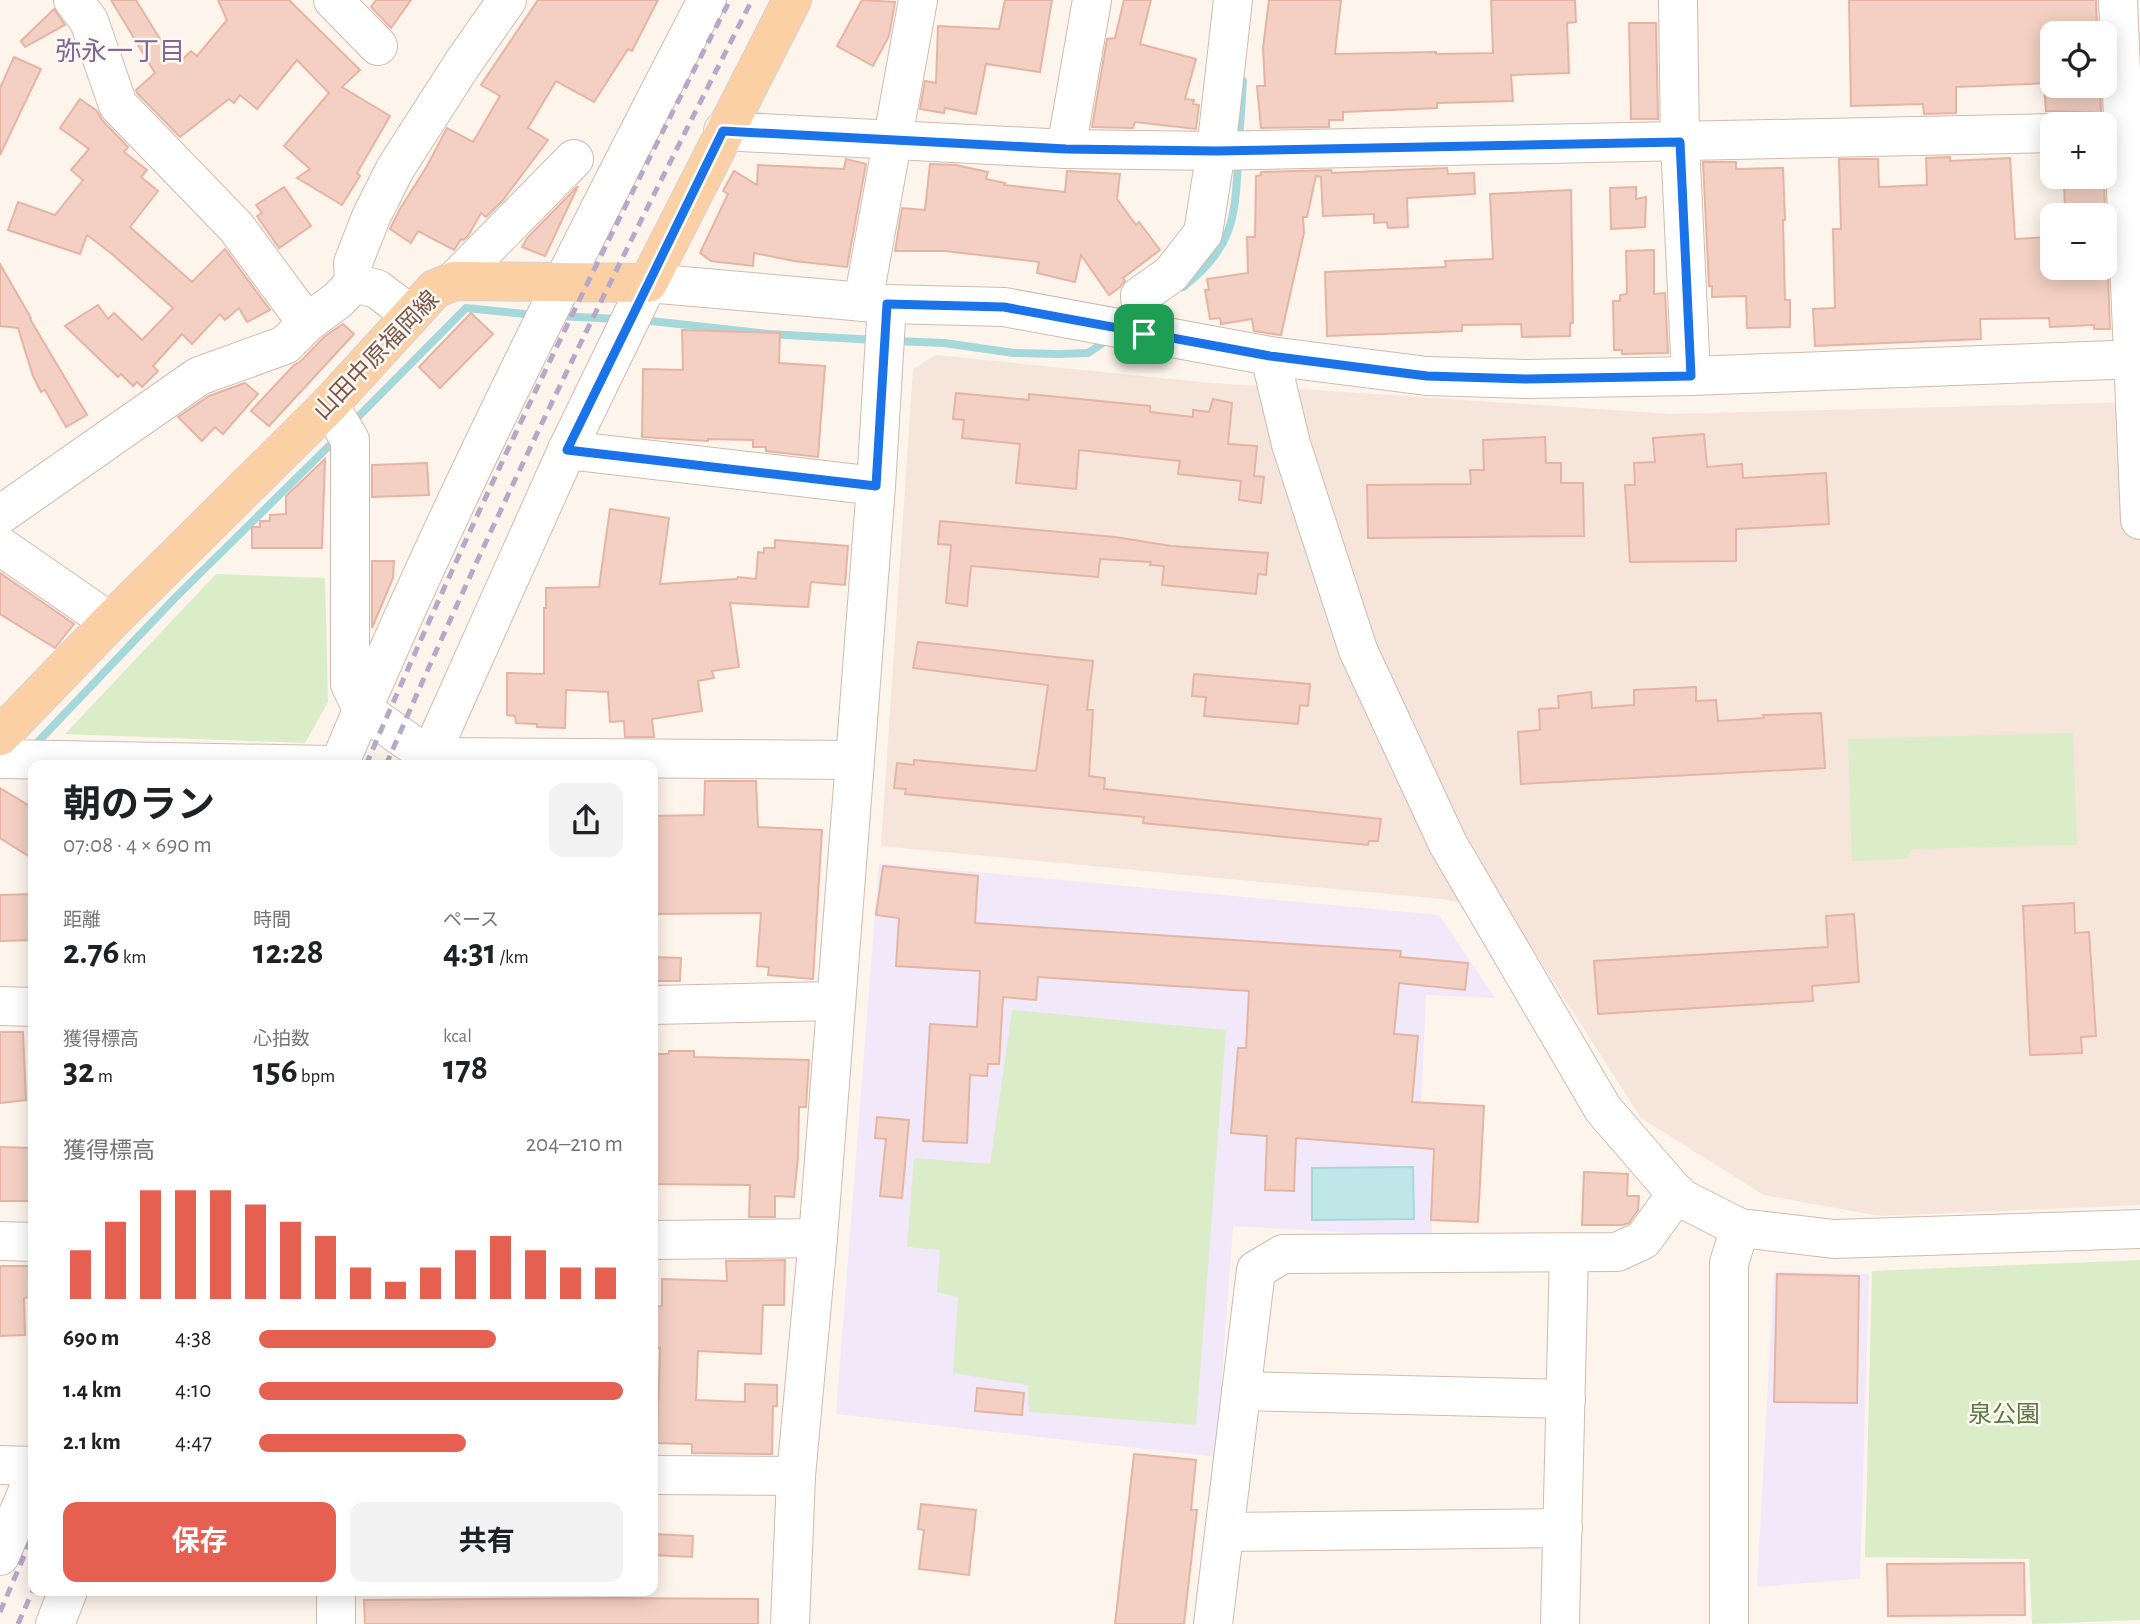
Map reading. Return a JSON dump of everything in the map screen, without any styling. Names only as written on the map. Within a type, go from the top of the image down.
[{"type":"main road","points":[[635,309],[723,131],[792,0]]},
{"type":"main road","name":"山田中原福岡線","points":[[10,753],[110,622],[329,405],[435,289],[454,281],[558,293],[635,309]]},
{"type":"street","points":[[73,0],[89,21],[118,105],[236,227],[307,323]]},
{"type":"street","points":[[333,0],[378,46]]},
{"type":"street","points":[[0,515],[199,376],[285,345],[307,323],[338,300],[354,283],[352,263],[395,169],[507,0]]},
{"type":"street","points":[[341,760],[362,709],[533,344],[707,0]]},
{"type":"street","points":[[790,1624],[796,1476],[818,1238],[876,486],[880,324],[894,140],[918,0]]},
{"type":"street","points":[[1066,149],[1092,0]]},
{"type":"street","points":[[1143,317],[1171,274],[1203,233],[1216,151],[1233,0]]},
{"type":"street","points":[[1678,0],[1680,142],[1691,376]]},
{"type":"street","points":[[2118,0],[2136,359],[2140,520]]},
{"type":"street","points":[[723,131],[1066,149],[1216,151],[2040,133]]},
{"type":"street","points":[[454,281],[574,159]]},
{"type":"street","points":[[354,283],[377,289],[411,315]]},
{"type":"street","points":[[428,760],[567,450],[635,309],[880,324],[1004,307],[1105,326],[1143,317],[1270,356],[1427,376],[1526,379],[1691,376],[2136,359]]},
{"type":"street","points":[[1270,356],[1291,444],[1358,650],[1448,844],[1603,1109],[1679,1197],[1740,1228],[1834,1240],[2140,1229]]},
{"type":"street","points":[[329,405],[350,440],[351,684],[362,709],[427,760]]},
{"type":"street","points":[[567,450],[876,486]]},
{"type":"street","points":[[0,546],[110,622]]},
{"type":"street","points":[[10,753],[196,760]]},
{"type":"street","points":[[658,760],[855,760]]},
{"type":"street","points":[[658,1005],[836,1001]]},
{"type":"street","points":[[0,1006],[28,1007]]},
{"type":"street","points":[[1213,1624],[1256,1270],[1283,1254],[1617,1252],[1643,1240],[1676,1193]]},
{"type":"street","points":[[1729,1624],[1729,1263],[1740,1228]]},
{"type":"street","points":[[658,1240],[818,1238]]},
{"type":"street","points":[[0,1241],[28,1242]]},
{"type":"street","points":[[1560,1624],[1569,1253]]},
{"type":"street","points":[[1241,1391],[1566,1399]]},
{"type":"street","points":[[0,1465],[28,1466]]},
{"type":"street","points":[[658,1475],[796,1476]]},
{"type":"street","points":[[0,1556],[28,1491]]},
{"type":"street","points":[[1225,1532],[1563,1528]]},
{"type":"street","points":[[55,1624],[66,1596]]},
{"type":"shaded area","points":[[936,355],[1211,383],[1671,414],[2140,402],[2140,1205],[1880,1216],[1764,1195],[1641,1118],[1509,912],[1442,899],[881,846],[913,369]]},
{"type":"shaded area","points":[[879,863],[1439,915],[1495,998],[1426,995],[1419,1146],[1432,1148],[1432,1237],[1233,1226],[1216,1457],[836,1414]]},
{"type":"shaded area","points":[[1774,1272],[1869,1274],[1860,1579],[1757,1587]]},
{"type":"green space","points":[[216,574],[325,578],[328,702],[305,743],[65,734]]},
{"type":"green space","points":[[2073,733],[2077,845],[1913,849],[1905,859],[1852,861],[1848,739]]},
{"type":"green space","points":[[1012,1010],[1226,1030],[1196,1425],[1029,1412],[1028,1385],[953,1373],[958,1297],[937,1292],[940,1250],[907,1247],[914,1158],[990,1164]]},
{"type":"green space","name":"泉公園","points":[[2140,1260],[2140,1620],[2032,1624],[2029,1559],[1865,1557],[1872,1271]]},
{"type":"water","points":[[1413,1167],[1414,1219],[1312,1220],[1312,1168]]},
{"type":"building","points":[[111,0],[136,0],[163,44],[179,63],[191,51],[197,56],[227,20],[218,0],[289,0],[360,70],[342,87],[390,116],[342,205],[297,178],[310,169],[284,146],[329,93],[297,60],[257,109],[240,95],[234,103],[229,99],[180,137],[137,93],[136,90],[155,73]]},
{"type":"building","points":[[376,0],[411,0],[391,28],[371,7]]},
{"type":"building","points":[[538,0],[658,0],[632,51],[628,49],[594,102],[556,81],[528,128],[548,140],[503,200],[486,217],[481,213],[468,236],[461,239],[454,250],[418,231],[411,243],[390,229],[400,209],[447,128],[473,142],[500,96],[481,85]]},
{"type":"building","points":[[862,0],[895,2],[889,36],[873,66],[837,46]]},
{"type":"building","points":[[1005,0],[1052,0],[1040,72],[986,64],[976,114],[945,108],[944,113],[920,109],[925,81],[936,83],[938,26],[999,29]]},
{"type":"building","points":[[1124,0],[1151,0],[1140,44],[1196,59],[1185,99],[1194,100],[1193,104],[1199,105],[1196,129],[1135,122],[1133,128],[1092,127],[1107,39],[1115,38]]},
{"type":"building","points":[[1269,0],[1341,0],[1335,54],[1436,54],[1493,53],[1491,0],[1575,0],[1576,22],[1567,23],[1569,73],[1511,75],[1513,101],[1437,103],[1437,108],[1343,112],[1343,120],[1329,120],[1329,127],[1261,128],[1257,86],[1265,86],[1263,48]]},
{"type":"building","points":[[1849,0],[2096,0],[2097,21],[2040,21],[2040,84],[1956,87],[1956,113],[1924,114],[1923,104],[1851,106]]},
{"type":"building","points":[[54,9],[65,25],[25,47],[21,41]]},
{"type":"building","points":[[1629,23],[1656,23],[1658,119],[1631,119]]},
{"type":"building","points":[[14,57],[41,69],[0,155],[0,88]]},
{"type":"building","points":[[2045,98],[2100,98],[2101,112],[2046,111]]},
{"type":"building","points":[[80,99],[97,111],[128,147],[124,152],[147,170],[141,177],[158,191],[130,227],[192,282],[225,249],[270,310],[247,322],[239,308],[225,320],[220,314],[192,344],[182,334],[153,366],[158,371],[142,387],[137,382],[133,386],[121,374],[118,377],[65,326],[98,305],[108,319],[114,313],[142,340],[173,308],[87,235],[80,254],[8,230],[18,202],[55,215],[83,180],[71,170],[89,149],[60,128]]},
{"type":"building","points":[[1950,157],[1950,161],[2010,158],[2015,239],[2040,238],[2040,280],[2108,280],[2110,329],[2094,329],[2094,325],[2050,327],[2049,318],[1980,319],[1981,339],[1815,346],[1813,309],[1835,308],[1833,229],[1841,229],[1839,159],[1878,159],[1879,187],[1927,185],[1926,158]]},
{"type":"building","points":[[846,159],[866,164],[847,267],[754,253],[753,266],[711,261],[700,253],[728,194],[723,191],[734,171],[757,185],[758,165],[844,169]]},
{"type":"building","points":[[1703,162],[1736,162],[1736,169],[1783,168],[1785,300],[1790,300],[1790,327],[1747,328],[1746,296],[1712,297],[1712,286],[1709,286]]},
{"type":"building","points":[[930,164],[956,165],[988,172],[986,179],[1005,183],[1004,185],[1065,192],[1067,171],[1120,174],[1117,199],[1136,225],[1139,222],[1160,250],[1123,278],[1125,281],[1109,295],[1081,255],[1075,282],[1037,273],[1039,262],[945,251],[895,251],[902,208],[925,210]]},
{"type":"building","points":[[1447,168],[1448,174],[1474,173],[1475,194],[1407,198],[1408,227],[1388,228],[1387,222],[1374,223],[1374,214],[1323,216],[1321,177],[1316,176],[1307,217],[1303,217],[1304,233],[1281,335],[1254,331],[1252,319],[1221,324],[1220,318],[1210,319],[1205,290],[1209,290],[1207,279],[1248,273],[1247,237],[1255,237],[1256,176],[1261,175],[1261,172],[1331,170],[1332,173]]},
{"type":"building","points":[[578,186],[545,256],[522,247],[527,238]]},
{"type":"building","points":[[284,187],[311,226],[279,248],[257,216],[262,213],[256,205]]},
{"type":"building","points":[[1636,187],[1636,199],[1646,197],[1645,227],[1611,229],[1610,188]]},
{"type":"building","points":[[2064,189],[2104,189],[2105,203],[2065,203]]},
{"type":"building","points":[[1571,190],[1573,323],[1570,323],[1570,336],[1522,337],[1521,324],[1462,325],[1462,331],[1327,336],[1325,272],[1446,267],[1445,261],[1493,259],[1490,194]]},
{"type":"building","points":[[1654,250],[1654,294],[1665,293],[1668,353],[1622,354],[1622,350],[1614,350],[1613,301],[1620,301],[1620,295],[1627,294],[1626,251]]},
{"type":"building","points":[[0,264],[87,415],[66,427],[45,390],[41,392],[33,376],[18,328],[0,326]]},
{"type":"building","points":[[471,313],[493,334],[440,388],[419,367]]},
{"type":"building","points":[[343,324],[354,334],[269,426],[251,411],[294,365],[324,337]]},
{"type":"building","points":[[682,330],[780,333],[779,363],[825,366],[818,457],[766,451],[766,447],[753,447],[753,440],[708,441],[642,437],[643,369],[683,370]]},
{"type":"building","points":[[245,383],[258,394],[223,434],[215,427],[202,441],[178,417],[209,396]]},
{"type":"building","points":[[956,393],[1029,400],[1029,394],[1150,406],[1150,412],[1193,417],[1193,410],[1209,412],[1213,399],[1232,403],[1228,444],[1257,446],[1254,476],[1264,477],[1261,503],[1239,500],[1241,481],[1178,474],[1180,461],[1079,450],[1076,489],[1016,483],[1020,444],[962,438],[964,420],[953,419]]},
{"type":"building","points":[[1704,434],[1707,467],[1742,464],[1743,478],[1826,473],[1829,524],[1736,529],[1736,561],[1630,562],[1625,485],[1635,485],[1634,463],[1655,462],[1653,438]]},
{"type":"building","points":[[1545,437],[1546,463],[1561,463],[1561,483],[1583,483],[1584,536],[1368,538],[1367,485],[1471,484],[1470,470],[1484,470],[1483,440]]},
{"type":"building","points":[[325,459],[322,548],[252,548],[252,527],[260,527],[260,521],[270,521],[270,515],[286,514],[286,496]]},
{"type":"building","points":[[427,463],[429,495],[372,497],[372,465]]},
{"type":"building","points":[[610,509],[669,518],[660,584],[738,577],[756,579],[758,552],[764,553],[764,548],[775,548],[775,540],[848,546],[845,585],[811,582],[808,607],[730,603],[739,667],[712,671],[714,678],[698,681],[702,711],[652,719],[654,737],[625,737],[624,721],[610,722],[608,692],[566,690],[565,728],[516,723],[515,716],[507,715],[507,673],[544,674],[546,588],[599,587]]},
{"type":"building","points":[[940,521],[1115,537],[1171,546],[1268,553],[1266,575],[1258,574],[1256,594],[1162,585],[1164,566],[1150,565],[1151,562],[1100,559],[1098,577],[971,566],[967,606],[946,603],[951,545],[938,544]]},
{"type":"building","points":[[372,561],[394,561],[393,578],[372,628]]},
{"type":"building","points":[[0,573],[74,624],[55,648],[0,614]]},
{"type":"building","points":[[918,642],[1093,661],[1087,710],[1093,710],[1089,776],[1105,778],[1104,789],[1381,819],[1378,841],[1369,841],[1368,845],[1143,823],[1144,817],[905,794],[906,789],[894,788],[897,763],[914,765],[914,760],[1036,771],[1048,685],[913,668]]},
{"type":"building","points":[[1194,674],[1310,684],[1308,706],[1300,705],[1298,724],[1204,716],[1206,697],[1192,696]]},
{"type":"building","points":[[1696,687],[1696,701],[1716,700],[1718,721],[1764,718],[1763,715],[1821,713],[1825,768],[1521,784],[1518,732],[1540,730],[1539,709],[1559,708],[1558,696],[1591,692],[1592,708],[1634,705],[1634,690]]},
{"type":"building","points":[[705,781],[756,781],[758,827],[822,830],[813,979],[768,975],[769,967],[757,966],[761,913],[658,914],[658,816],[704,815]]},
{"type":"building","points":[[0,788],[28,805],[28,856],[0,838]]},
{"type":"building","points":[[883,866],[978,876],[975,923],[1401,951],[1400,957],[1468,963],[1465,990],[1399,983],[1394,1034],[1418,1036],[1412,1102],[1484,1106],[1478,1222],[1431,1220],[1434,1149],[1296,1138],[1294,1191],[1265,1190],[1267,1136],[1231,1133],[1238,1048],[1246,1048],[1249,991],[1038,977],[1036,1000],[1003,997],[999,1064],[988,1064],[987,1076],[970,1075],[967,1143],[923,1141],[930,1024],[977,1027],[980,971],[896,966],[899,918],[876,915]]},
{"type":"building","points":[[28,894],[28,940],[0,941],[0,895]]},
{"type":"building","points":[[2074,903],[2075,933],[2089,932],[2096,1036],[2081,1037],[2082,1053],[2030,1055],[2023,906]]},
{"type":"building","points":[[1854,914],[1859,982],[1812,986],[1813,1001],[1598,1014],[1594,961],[1828,947],[1826,916]]},
{"type":"building","points":[[658,957],[681,958],[680,981],[658,981]]},
{"type":"building","points":[[0,1032],[23,1032],[26,1100],[0,1103]]},
{"type":"building","points":[[669,1051],[694,1051],[694,1057],[809,1060],[806,1107],[799,1107],[794,1197],[775,1196],[775,1217],[749,1217],[750,1185],[658,1184],[658,1054],[669,1054]]},
{"type":"building","points":[[877,1117],[909,1120],[902,1198],[880,1196],[886,1139],[875,1138]]},
{"type":"building","points":[[0,1147],[28,1148],[28,1201],[0,1201]]},
{"type":"building","points":[[1584,1172],[1628,1174],[1627,1196],[1639,1196],[1638,1210],[1629,1223],[1582,1225]]},
{"type":"building","points":[[785,1260],[784,1305],[763,1305],[761,1354],[698,1351],[696,1400],[745,1402],[745,1384],[777,1385],[777,1406],[773,1406],[772,1454],[692,1453],[692,1444],[658,1443],[658,1306],[662,1306],[662,1279],[727,1281],[726,1261]]},
{"type":"building","points":[[0,1266],[28,1266],[28,1297],[24,1298],[25,1335],[0,1336]]},
{"type":"building","points":[[1777,1274],[1859,1276],[1857,1403],[1774,1402]]},
{"type":"building","points":[[977,1388],[1024,1393],[1022,1415],[975,1411]]},
{"type":"building","points":[[1134,1454],[1196,1460],[1191,1510],[1197,1510],[1184,1624],[1115,1624]]},
{"type":"building","points":[[921,1504],[976,1510],[969,1575],[919,1569],[924,1530],[918,1529]]},
{"type":"building","points":[[658,1534],[693,1536],[692,1557],[658,1555]]},
{"type":"building","points":[[2024,1563],[2025,1615],[1888,1616],[1887,1564]]},
{"type":"building","points":[[758,1599],[758,1624],[365,1624],[364,1600]]},
{"type":"waterway","points":[[1239,142],[1243,81]]},
{"type":"waterway","points":[[1183,287],[1212,260],[1228,232],[1235,201],[1238,162]]},
{"type":"waterway","points":[[351,424],[466,308],[534,315]]},
{"type":"waterway","points":[[558,316],[618,319]]},
{"type":"waterway","points":[[642,320],[769,334],[876,340]]},
{"type":"waterway","points":[[896,341],[944,343],[1014,353],[1059,354],[1088,353],[1109,339]]},
{"type":"waterway","points":[[32,748],[175,598],[337,438]]},
{"type":"railway","points":[[368,760],[541,379],[730,0]]},
{"type":"railway","points":[[388,760],[472,571],[563,380],[752,0]]},
{"type":"railway","points":[[0,1612],[28,1547]]},
{"type":"railway","points":[[18,1624],[30,1596]]},
{"type":"district","name":"弥永一丁目","points":[[120,51]]},
{"type":"route","points":[[723,131],[1066,149],[1216,151],[1680,142],[1691,376],[1526,379],[1427,376],[1270,356],[1144,334],[1004,307],[887,304],[876,486],[567,450],[723,131]]}]
